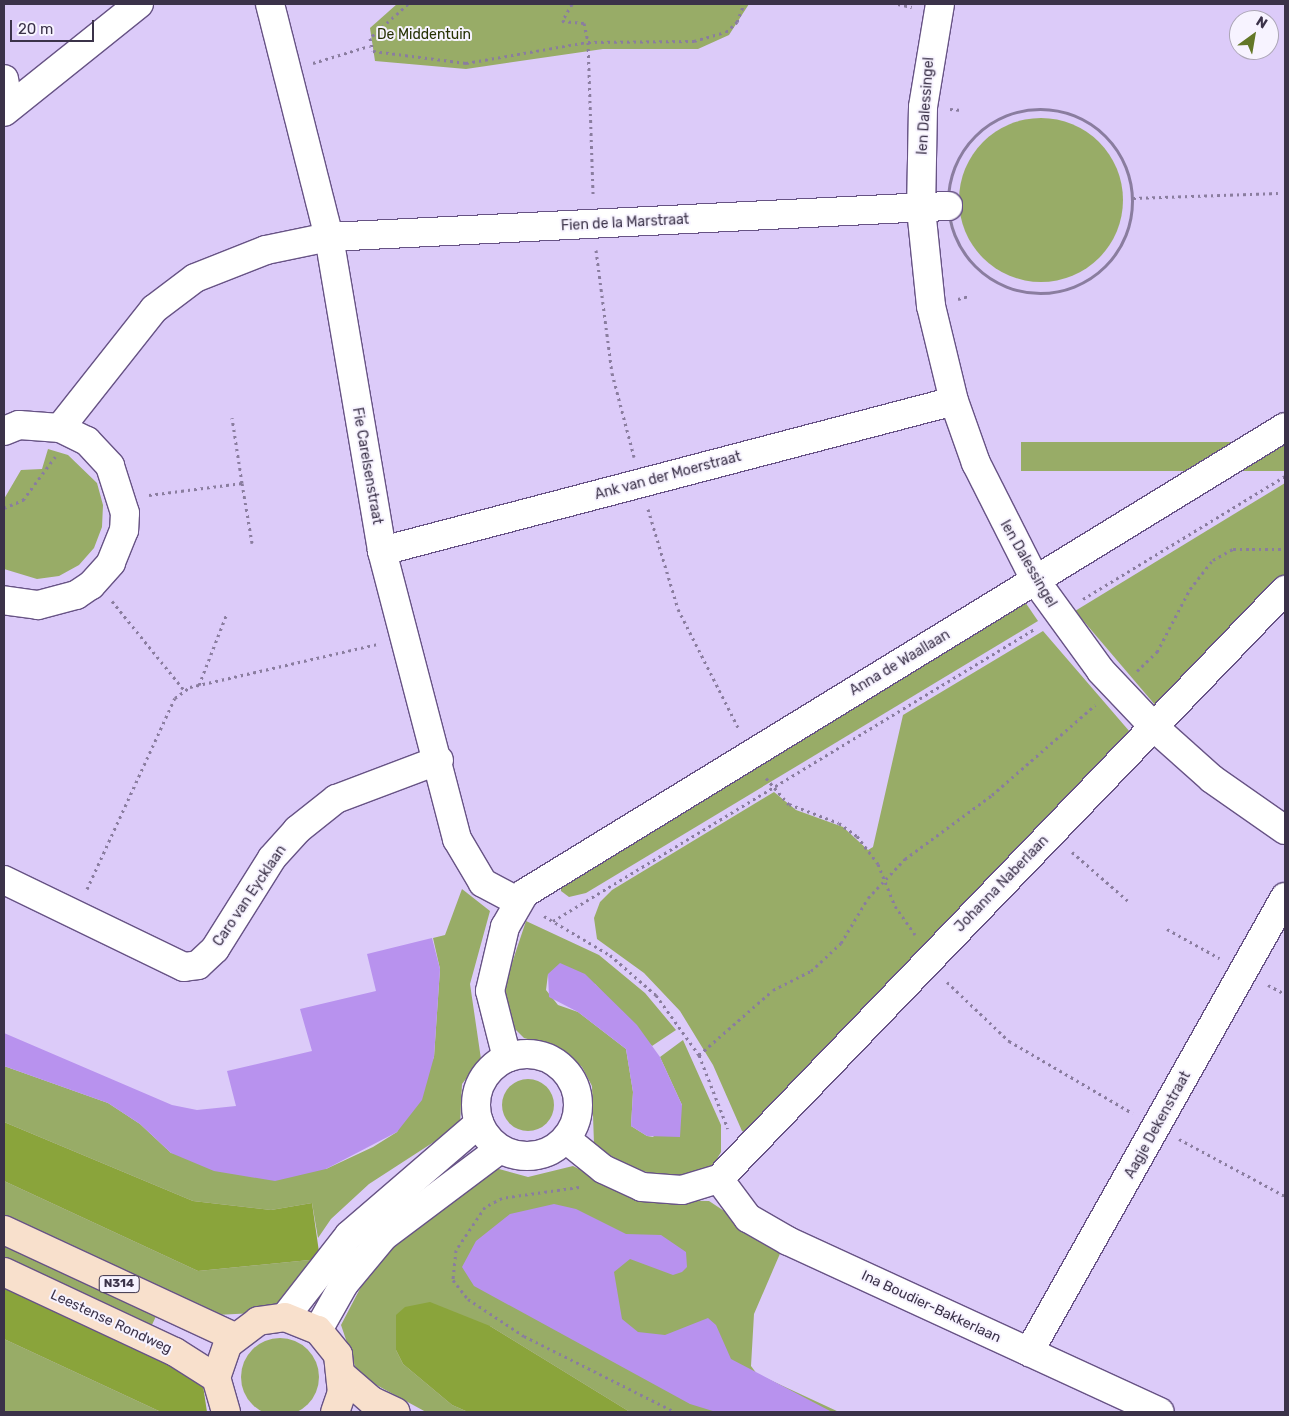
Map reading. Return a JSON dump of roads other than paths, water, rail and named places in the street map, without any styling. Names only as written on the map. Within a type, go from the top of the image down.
[{"type":"main road","name":"N314","points":[[4,1230],[234,1336]]},
{"type":"main road","name":"Leestense Rondweg","points":[[4,1272],[175,1352],[216,1378]]},
{"type":"main road","points":[[226,1412],[216,1378],[223,1353],[234,1336],[258,1321],[285,1317],[318,1330],[338,1355],[343,1376],[335,1412]]},
{"type":"main road","points":[[343,1376],[372,1400],[396,1412]]},
{"type":"street","points":[[6,110],[139,4]]},
{"type":"street","name":"Fie Carelsenstraat","points":[[270,4],[328,238],[382,551],[439,760],[458,839],[484,883],[517,901]]},
{"type":"street","name":"Ien Dalessingel","points":[[940,4],[923,107],[921,209],[931,306],[954,401],[976,463],[1036,580],[1058,614],[1116,688],[1155,728],[1212,778],[1285,830]]},
{"type":"street","points":[[4,79],[6,110]]},
{"type":"street","points":[[921,209],[948,206]]},
{"type":"street","name":"Fien de la Marstraat","points":[[66,431],[122,343],[154,308],[195,278],[266,250],[328,238],[921,209]]},
{"type":"street","name":"Ank van der Moerstraat","points":[[382,551],[954,401]]},
{"type":"street","points":[[4,431],[19,425],[66,431],[87,441],[110,466],[123,498],[124,530],[111,563],[96,581],[76,595],[38,605],[4,600]]},
{"type":"street","name":"Anna de Waallaan","points":[[517,901],[551,875],[1285,428]]},
{"type":"street","name":"Johanna Naberlaan","points":[[729,1171],[928,960],[1155,728],[1285,590]]},
{"type":"street","name":"Caro van Eycklaan","points":[[4,880],[184,967],[198,965],[216,949],[272,858],[296,830],[336,800],[439,760]]},
{"type":"street","name":"Aagje Dekenstraat","points":[[1028,1352],[1158,1127],[1285,897]]},
{"type":"street","points":[[507,1058],[490,991],[505,927],[517,901]]},
{"type":"street","points":[[542,1056],[570,1077],[578,1111],[566,1139],[534,1156],[500,1148],[479,1123],[477,1094],[483,1079],[507,1058],[542,1056]]},
{"type":"street","points":[[285,1317],[348,1235],[479,1123]]},
{"type":"street","points":[[566,1139],[610,1173],[666,1191],[729,1171]]},
{"type":"street","points":[[318,1330],[344,1284],[384,1236],[500,1148]]},
{"type":"street","name":"Ina Boudier-Bakkerlaan","points":[[729,1171],[737,1208],[761,1226],[1159,1412]]},
{"type":"park label","name":"De Middentuin","points":[[424,35]]}]
